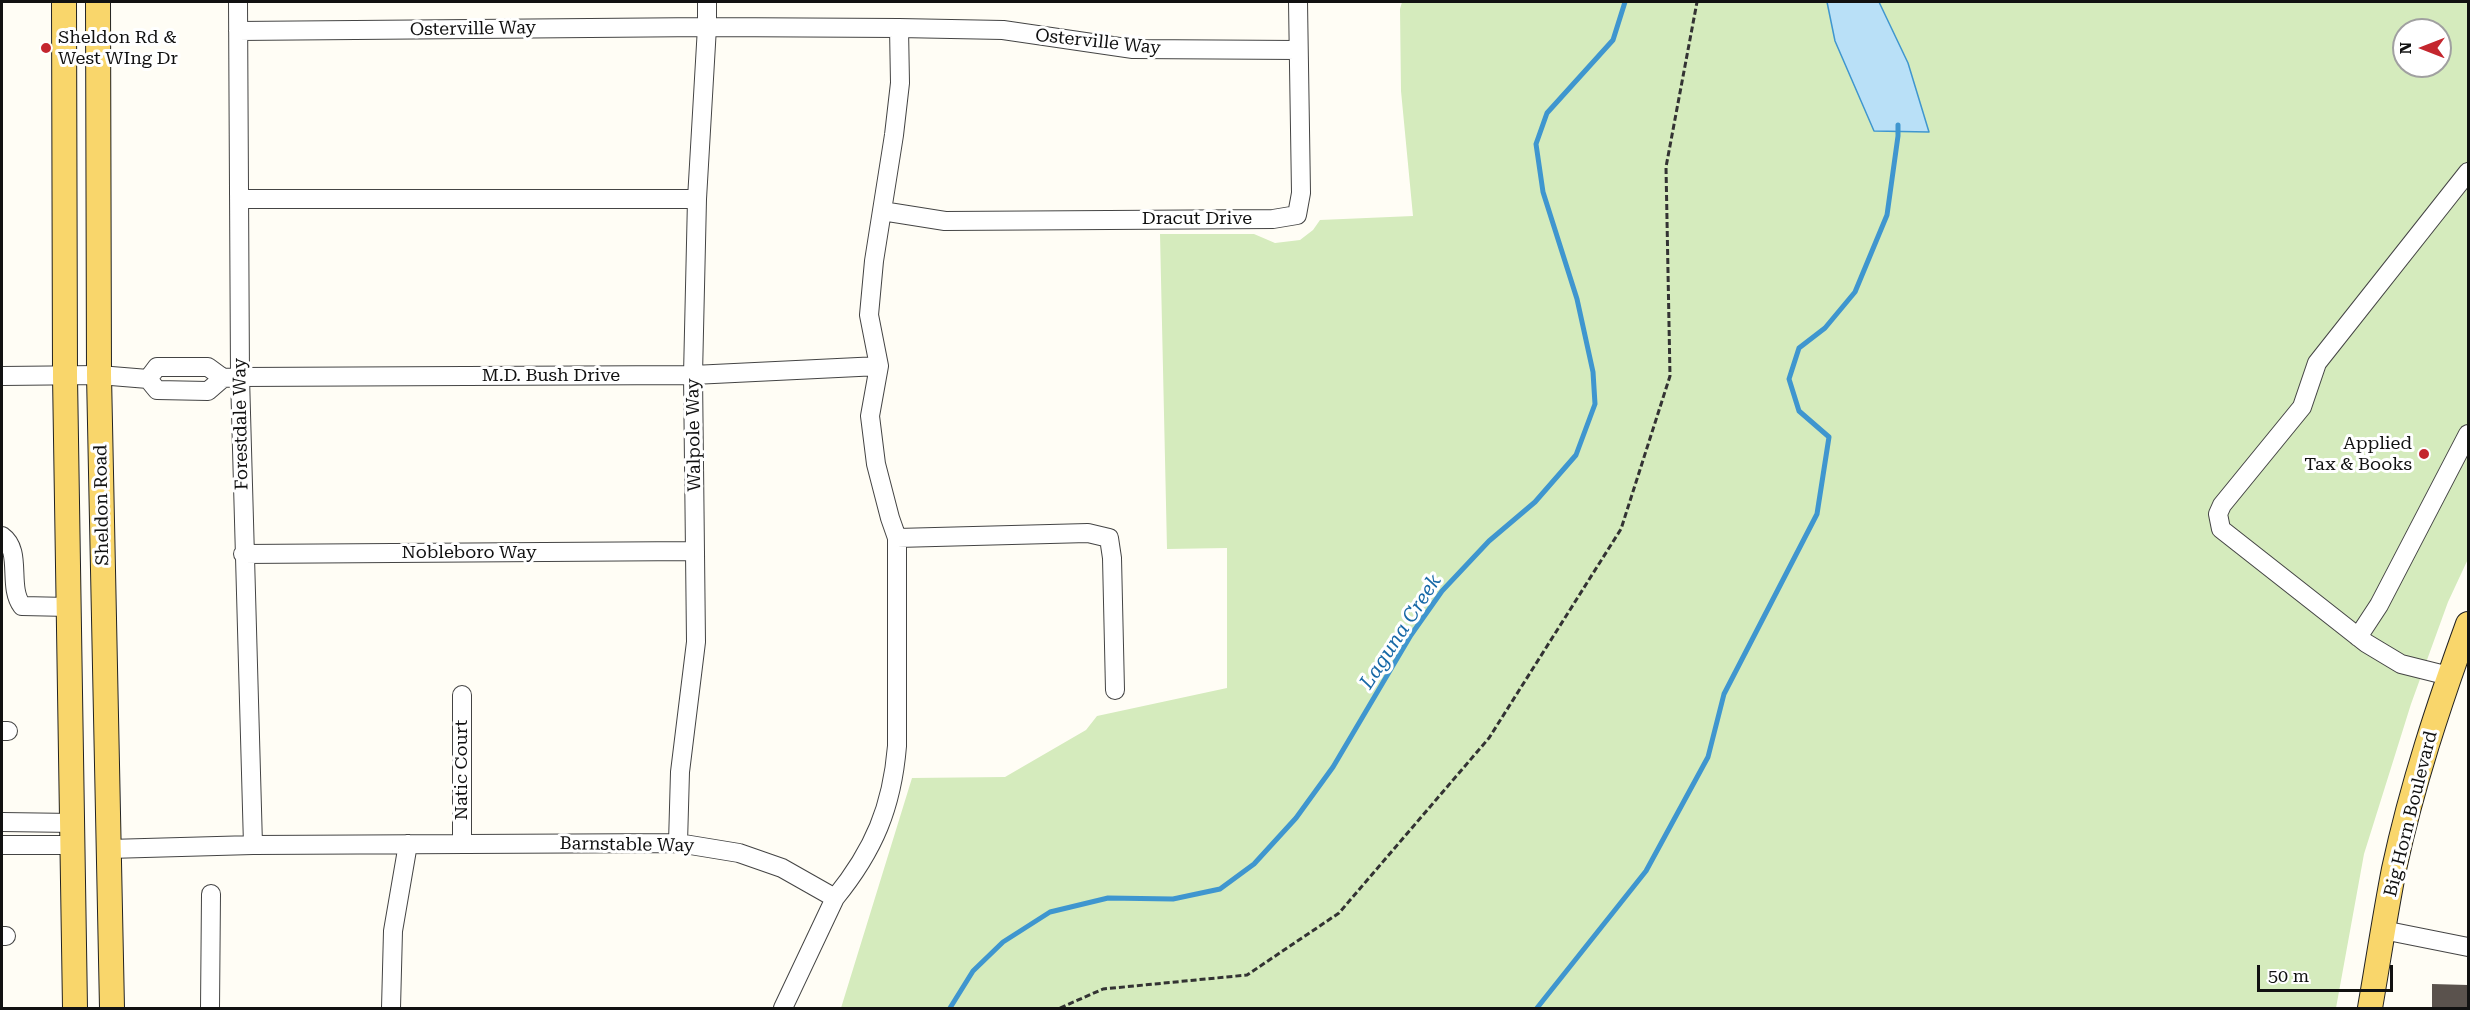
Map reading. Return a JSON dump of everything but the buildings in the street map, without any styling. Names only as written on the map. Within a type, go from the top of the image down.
[{"type":"main road","name":"Sheldon Road","points":[[64,2],[65,376],[75,1008]]},
{"type":"main road","name":"Sheldon Road","points":[[98,2],[99,375],[112,1008]]},
{"type":"main road","name":"Big Horn Boulevard","points":[[2370,1008],[2395,867],[2416,784],[2449,676],[2469,624]]},
{"type":"street","name":"Forestdale Way","points":[[238,2],[239,199],[231,377],[243,554],[253,845]]},
{"type":"street","name":"Walpole Way","points":[[678,843],[684,730],[696,642],[693,375],[697,199],[707,2]]},
{"type":"street","name":"Dracut Drive","points":[[882,211],[945,221],[1273,219],[1298,215],[1301,193],[1298,2]]},
{"type":"street","name":"Osterville Way","points":[[238,31],[707,27]]},
{"type":"street","points":[[707,27],[899,28],[900,83],[874,261],[869,315],[879,366],[870,416],[876,464],[897,538],[895,778],[875,837],[853,876],[835,898],[783,1008]]},
{"type":"street","name":"Osterville Way","points":[[899,28],[1003,30],[1133,49],[1298,50]]},
{"type":"street","points":[[2449,676],[2401,664],[2358,637],[2222,529],[2218,514],[2222,505],[2302,407],[2317,363],[2469,172]]},
{"type":"street","points":[[239,199],[697,199]]},
{"type":"street","name":"M.D. Bush Drive","points":[[2,376],[99,375],[148,379],[157,367],[208,367],[231,377],[693,375],[879,366]]},
{"type":"street","points":[[2358,637],[2379,605],[2469,434]]},
{"type":"street","points":[[897,538],[1088,533],[1108,538],[1112,558],[1116,690]]},
{"type":"street","points":[[2,536],[12,547],[16,598],[22,606],[69,607]]},
{"type":"street","name":"Nobleboro Way","points":[[243,554],[695,551]]},
{"type":"street","name":"Natic Court","points":[[462,695],[462,844]]},
{"type":"street","points":[[2,822],[74,834]]},
{"type":"street","points":[[2,845],[74,834]]},
{"type":"street","name":"Barnstable Way","points":[[109,849],[253,845],[678,843],[740,853],[771,864],[835,898]]},
{"type":"street","points":[[391,1008],[393,931],[408,844]]},
{"type":"street","points":[[210,1008],[211,894]]},
{"type":"street","points":[[2383,930],[2469,947]]},
{"type":"path","points":[[1060,1008],[1103,989],[1247,975],[1340,913],[1489,738],[1622,529],[1670,376],[1666,167],[1697,2]]},
{"type":"green space","points":[[1402,2],[1827,2],[1835,41],[1880,4],[1879,2],[2468,2],[2468,559],[2448,602],[2411,704],[2364,854],[2336,1008],[841,1008],[912,778],[1005,777],[1086,730],[1097,716],[1227,688],[1227,548],[1167,549],[1160,234],[1254,234],[1275,243],[1300,240],[1313,230],[1320,220],[1413,216],[1401,91],[1400,9]]},
{"type":"water","points":[[1827,2],[1879,2],[1908,63],[1929,132],[1874,131],[1835,41]]},
{"type":"waterway","name":"Laguna Creek","points":[[950,1008],[973,971],[1003,942],[1050,912],[1108,898],[1173,899],[1220,889],[1254,864],[1296,818],[1333,767],[1411,635],[1442,591],[1489,541],[1535,502],[1576,455],[1595,404],[1593,372],[1577,299],[1543,192],[1536,144],[1547,113],[1613,40],[1625,2]]},
{"type":"waterway","name":"Laguna Creek","points":[[1537,1008],[1646,871],[1708,757],[1724,694],[1817,514],[1829,437],[1799,411],[1789,379],[1799,348],[1825,328],[1855,292],[1887,215],[1898,125]]},
{"type":"place","name":"Sheldon Rd & West WIng Dr","points":[[46,48]]},
{"type":"place","name":"Applied Tax & Books","points":[[2424,454]]}]
